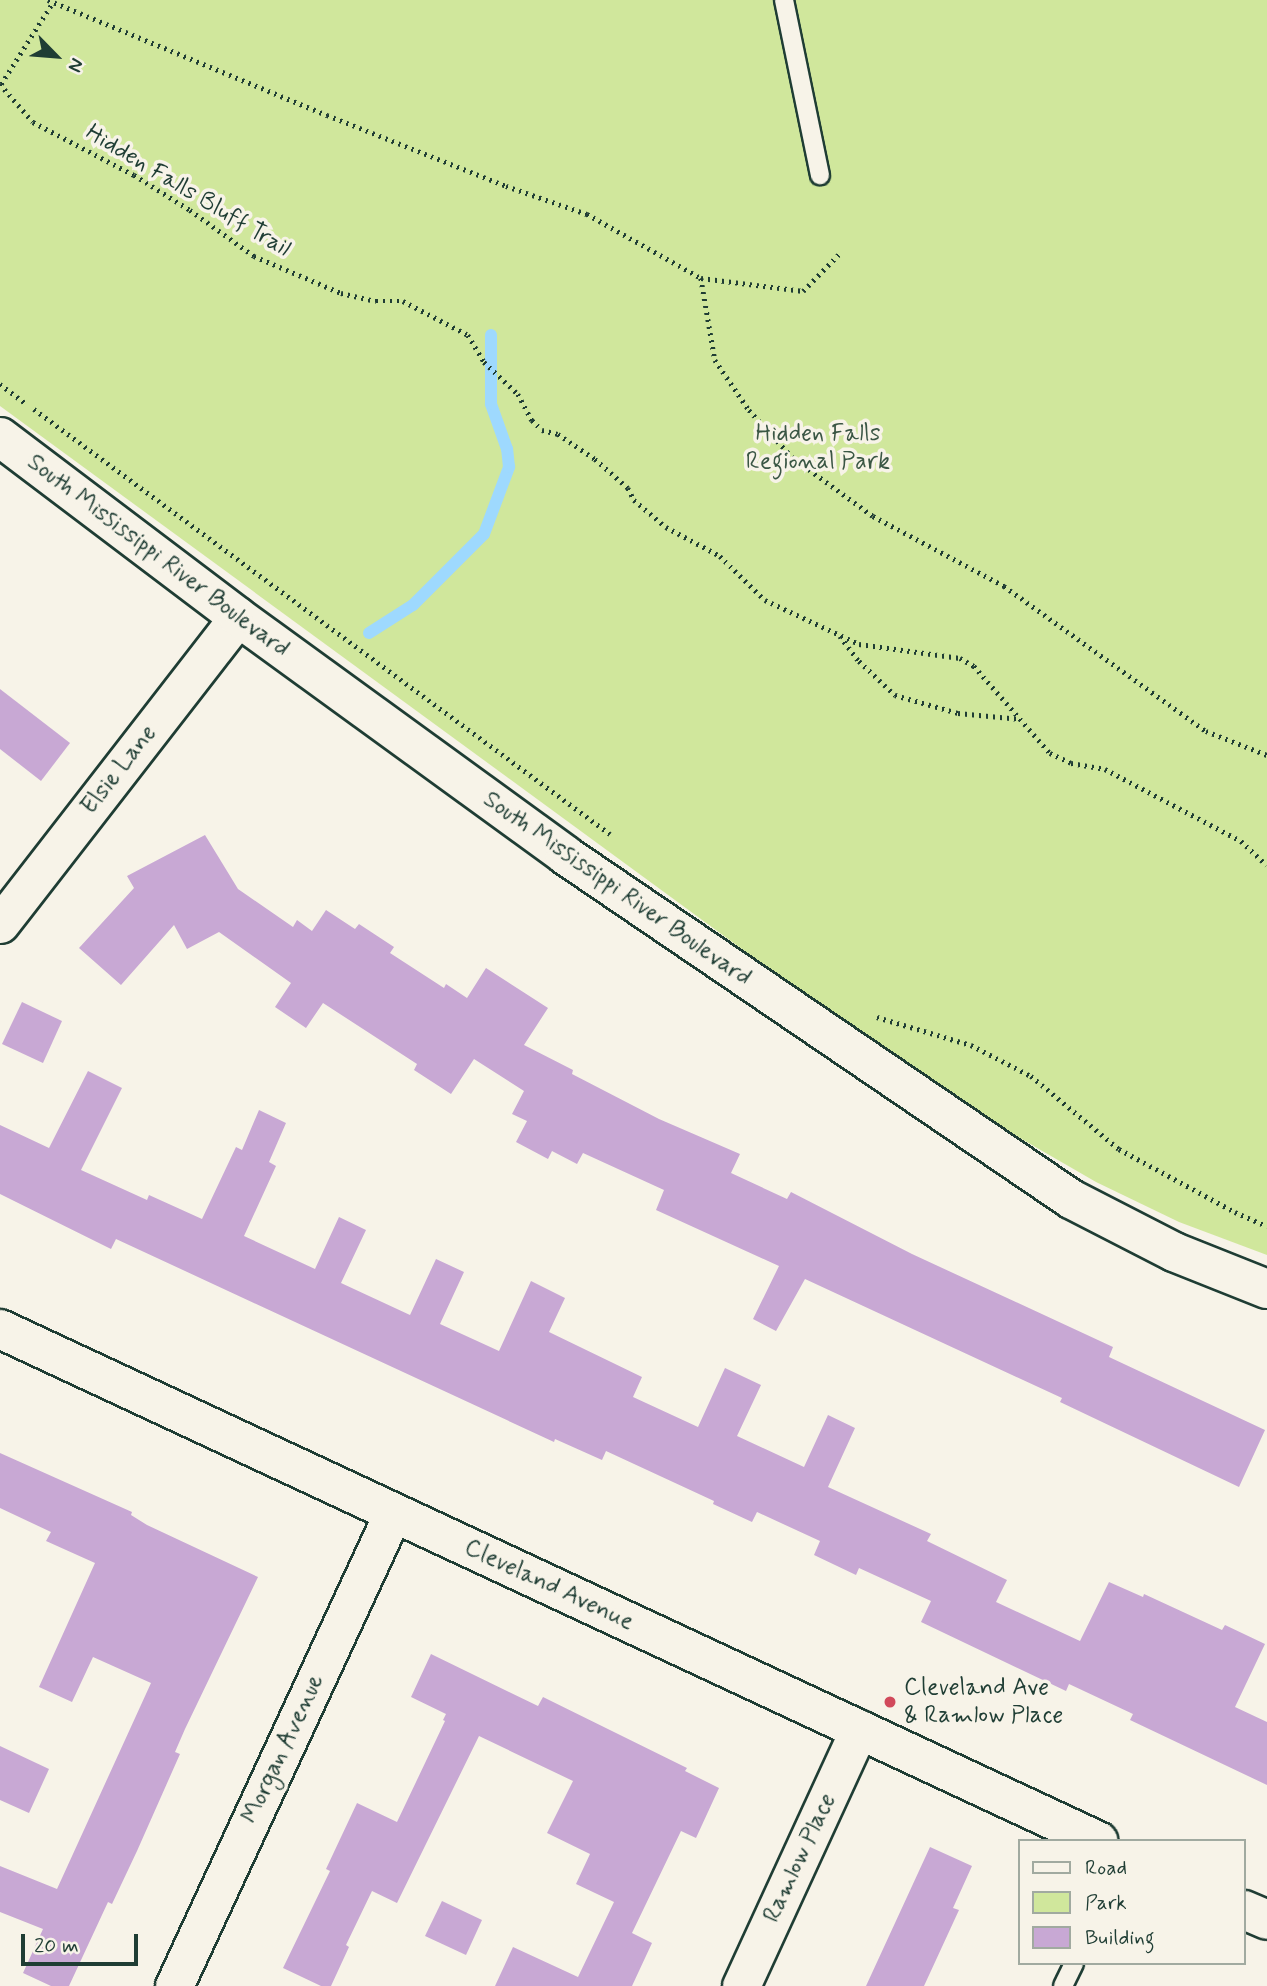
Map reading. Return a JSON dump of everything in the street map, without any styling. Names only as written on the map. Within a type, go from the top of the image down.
[{"type":"street","name":"South Mississippi River Boulevard","points":[[0,437],[238,617],[565,855],[1071,1199],[1174,1252],[1267,1289]]},
{"type":"street","name":"Elsie Lane","points":[[0,924],[238,617]]},
{"type":"street","name":"Cleveland Avenue","points":[[0,1329],[1094,1839]]},
{"type":"street","name":"Morgan Avenue","points":[[174,1986],[393,1513]]},
{"type":"street","name":"Ramlow Place","points":[[741,1986],[859,1729]]},
{"type":"street","points":[[1246,1911],[1267,1920]]},
{"type":"lane","points":[[785,0],[820,175]]},
{"type":"lane","points":[[1063,1986],[1073,1965]]},
{"type":"path","points":[[1,84],[50,1],[339,120],[506,186],[587,214],[701,278],[803,291],[839,254]]},
{"type":"path","name":"Hidden Falls Bluff Trail","points":[[1,84],[33,122],[134,175],[190,210],[254,256],[341,293],[376,301],[403,301],[468,335],[484,362],[518,394],[532,419],[542,429],[558,434],[595,458],[628,488],[634,500],[666,527],[720,556],[765,600],[859,644],[960,658],[974,666],[1011,712],[1023,719],[1050,753],[1071,763],[1105,769],[1241,841],[1267,865]]},
{"type":"path","points":[[701,278],[715,360],[748,410],[792,457],[873,516],[1004,586],[1206,731],[1267,755]]},
{"type":"path","points":[[0,384],[615,838]]},
{"type":"path","points":[[840,635],[859,661],[895,695],[958,713],[1023,719]]},
{"type":"path","points":[[866,1010],[878,1018],[971,1045],[1031,1076],[1119,1149],[1235,1212],[1267,1226]]},
{"type":"green space","name":"Hidden Falls Regional Park","points":[[0,0],[1267,0],[1267,1255],[1179,1222],[1096,1182],[925,1083],[0,406]]},
{"type":"building","points":[[0,689],[70,743],[41,781],[0,749]]},
{"type":"building","points":[[205,835],[238,889],[293,927],[297,920],[312,931],[326,910],[355,929],[359,924],[394,947],[390,953],[444,988],[446,984],[467,998],[486,968],[548,1008],[524,1045],[573,1070],[572,1074],[659,1119],[740,1154],[731,1173],[787,1199],[791,1192],[912,1254],[1113,1347],[1109,1357],[1265,1430],[1239,1487],[1060,1402],[1062,1398],[805,1279],[776,1331],[753,1319],[779,1266],[656,1210],[664,1190],[583,1153],[577,1164],[552,1151],[548,1159],[516,1142],[527,1121],[512,1114],[524,1091],[474,1059],[451,1094],[414,1070],[417,1064],[323,1003],[306,1028],[275,1007],[291,983],[219,932],[187,949],[174,925],[121,985],[79,948],[134,888],[127,876]]},
{"type":"building","points":[[22,1002],[62,1021],[43,1063],[2,1044]]},
{"type":"building","points":[[88,1071],[122,1088],[81,1170],[147,1200],[149,1195],[202,1219],[236,1147],[242,1150],[259,1110],[286,1123],[269,1162],[276,1166],[244,1236],[315,1269],[339,1217],[366,1230],[341,1283],[410,1315],[436,1259],[464,1272],[440,1324],[499,1351],[531,1281],[565,1298],[549,1332],[642,1377],[633,1397],[698,1427],[725,1368],[761,1385],[737,1436],[804,1467],[828,1415],[855,1428],[828,1487],[931,1534],[927,1541],[1007,1580],[996,1602],[1080,1641],[1109,1582],[1143,1597],[1144,1594],[1222,1630],[1225,1625],[1265,1644],[1235,1707],[1267,1722],[1267,1785],[1130,1720],[1133,1714],[1069,1684],[1066,1691],[921,1622],[931,1601],[859,1568],[856,1575],[814,1555],[820,1541],[757,1512],[752,1522],[713,1504],[714,1501],[606,1451],[602,1460],[555,1439],[554,1442],[116,1239],[111,1249],[0,1194],[0,1125],[49,1148]]},
{"type":"building","points":[[0,1453],[132,1512],[131,1515],[147,1525],[258,1577],[185,1729],[175,1752],[180,1754],[137,1851],[112,1904],[108,1902],[69,1986],[51,1986],[23,1973],[43,1929],[0,1912],[0,1866],[57,1889],[151,1683],[93,1657],[72,1702],[39,1687],[95,1563],[46,1541],[51,1532],[0,1508]]},
{"type":"building","points":[[431,1654],[538,1706],[543,1697],[687,1768],[685,1771],[719,1788],[696,1838],[681,1831],[632,1933],[652,1943],[632,1986],[495,1986],[513,1947],[578,1977],[614,1902],[576,1884],[590,1854],[547,1833],[573,1781],[479,1736],[397,1903],[372,1891],[346,1945],[349,1947],[331,1986],[321,1986],[283,1968],[330,1871],[326,1869],[357,1803],[397,1822],[445,1721],[443,1720],[446,1714],[411,1697]]},
{"type":"building","points":[[0,1746],[49,1769],[29,1813],[0,1800]]},
{"type":"building","points":[[930,1847],[972,1866],[953,1908],[959,1910],[924,1986],[866,1986]]},
{"type":"building","points":[[442,1901],[482,1920],[466,1955],[425,1936]]},
{"type":"waterway","points":[[369,633],[413,605],[484,534],[509,467],[507,449],[491,404],[491,335]]},
{"type":"place","name":"Cleveland Ave & Ramlow Place","points":[[890,1702]]}]
